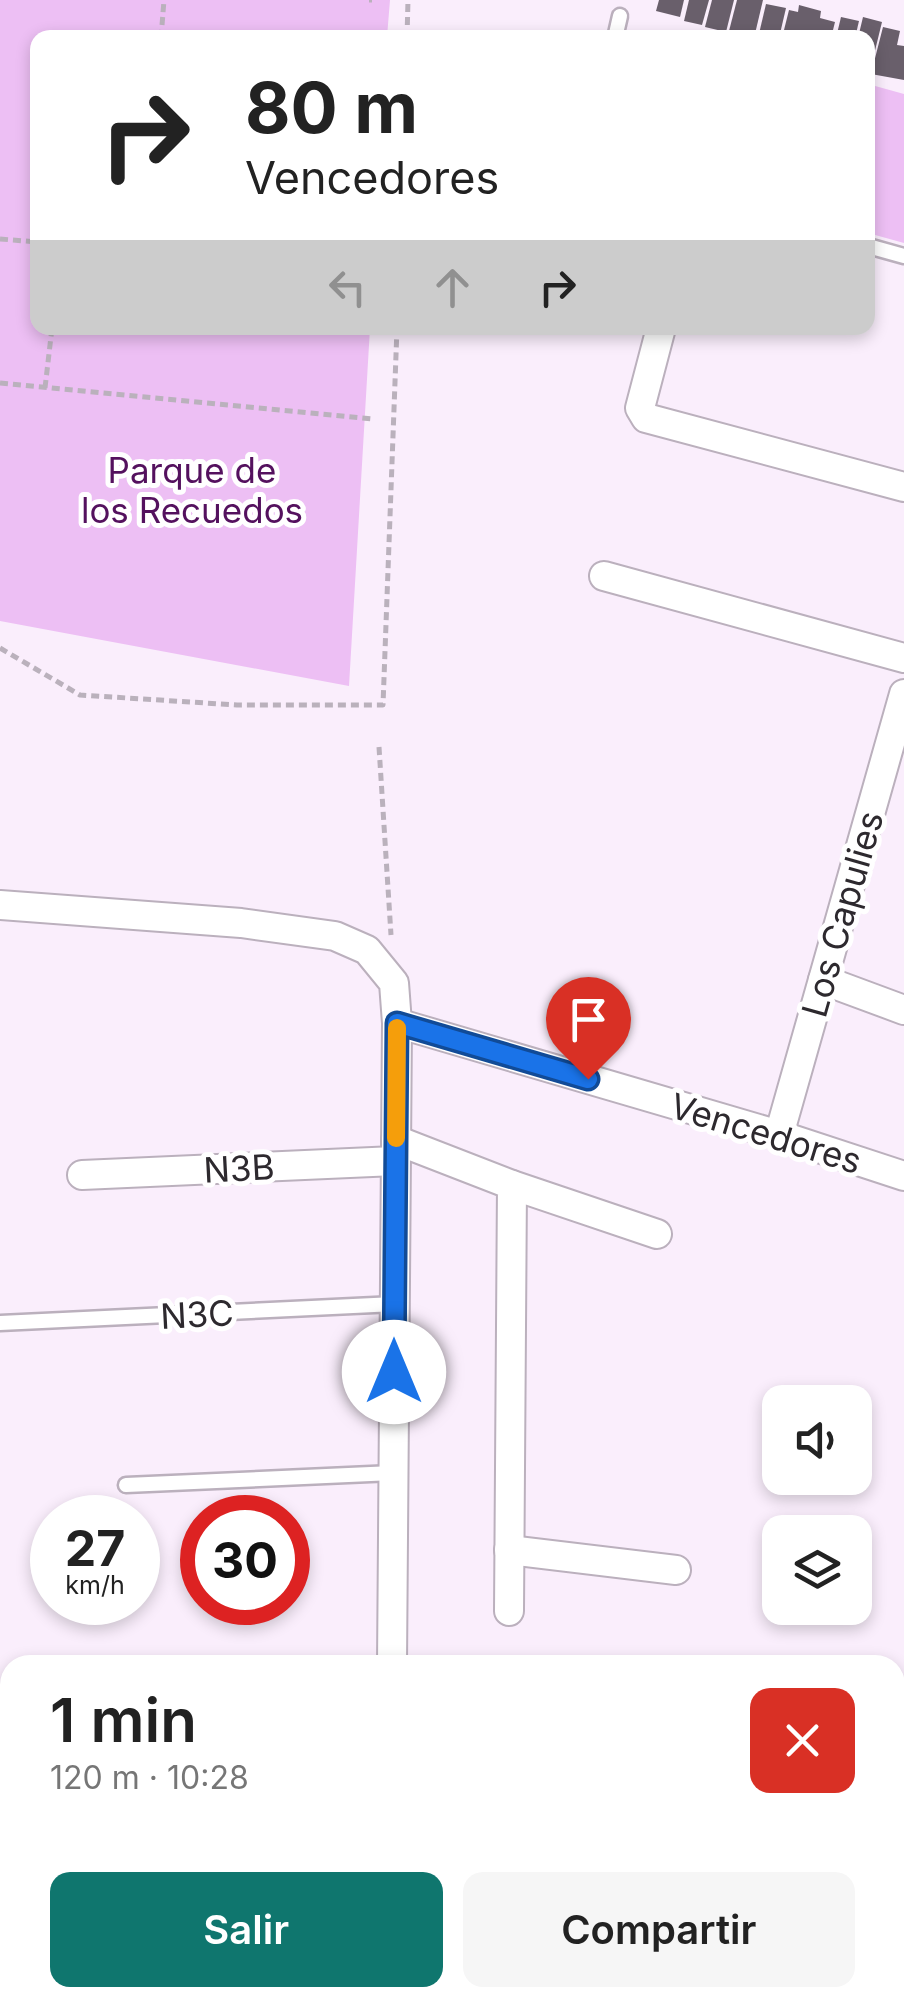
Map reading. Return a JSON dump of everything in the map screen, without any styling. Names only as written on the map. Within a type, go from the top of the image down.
[{"type":"street","points":[[659,335],[640,408],[646,418],[904,487]]},
{"type":"street","points":[[604,576],[904,658]]},
{"type":"street","name":"Los Capulies","points":[[779,1135],[904,694]]},
{"type":"street","points":[[0,905],[240,923],[335,936],[367,950],[394,982],[397,1023],[392,1655]]},
{"type":"street","points":[[823,980],[904,1010]]},
{"type":"street","name":"Vencedores","points":[[397,1023],[779,1135],[904,1176]]},
{"type":"street","points":[[396,1151],[657,1234]]},
{"type":"street","name":"N3B","points":[[82,1176],[396,1151]]},
{"type":"street","points":[[509,1611],[512,1185]]},
{"type":"street","points":[[509,1550],[676,1570]]},
{"type":"lane","points":[[616,30],[620,16]]},
{"type":"lane","points":[[875,248],[904,256]]},
{"type":"lane","name":"N3C","points":[[0,1323],[395,1304]]},
{"type":"lane","points":[[126,1486],[393,1473]]},
{"type":"path","points":[[162,30],[164,0]]},
{"type":"path","points":[[407,30],[408,0]]},
{"type":"path","points":[[0,238],[30,241]]},
{"type":"path","points":[[46,388],[51,335]]},
{"type":"path","points":[[0,648],[80,695],[238,705],[384,705],[396,335]]},
{"type":"path","points":[[0,383],[372,419]]},
{"type":"path","points":[[379,747],[394,982]]},
{"type":"green space","name":"Parque de los Recuedos","points":[[0,0],[390,0],[388,30],[30,30],[30,335],[370,335],[349,686],[0,621]]},
{"type":"green space","points":[[875,86],[904,94],[904,243],[875,235]]},
{"type":"building","points":[[659,0],[684,0],[680,17],[656,11]]},
{"type":"building","points":[[689,0],[709,0],[702,25],[684,21]]},
{"type":"building","points":[[712,0],[734,0],[726,30],[705,27]]},
{"type":"building","points":[[737,0],[763,0],[756,30],[729,30]]},
{"type":"building","points":[[766,4],[786,8],[781,30],[760,30]]},
{"type":"building","points":[[799,5],[821,11],[820,18],[835,22],[833,30],[784,30],[789,10],[798,12]]},
{"type":"building","points":[[841,17],[859,21],[857,30],[838,30]]},
{"type":"building","points":[[863,17],[882,22],[875,51],[875,30],[860,30]]},
{"type":"building","points":[[883,27],[900,31],[897,45],[904,46],[904,80],[875,75]]},
{"type":"slow traffic","points":[[396,1138],[397,1028]]},
{"type":"route","points":[[394,1372],[397,1023],[588,1079]]}]
